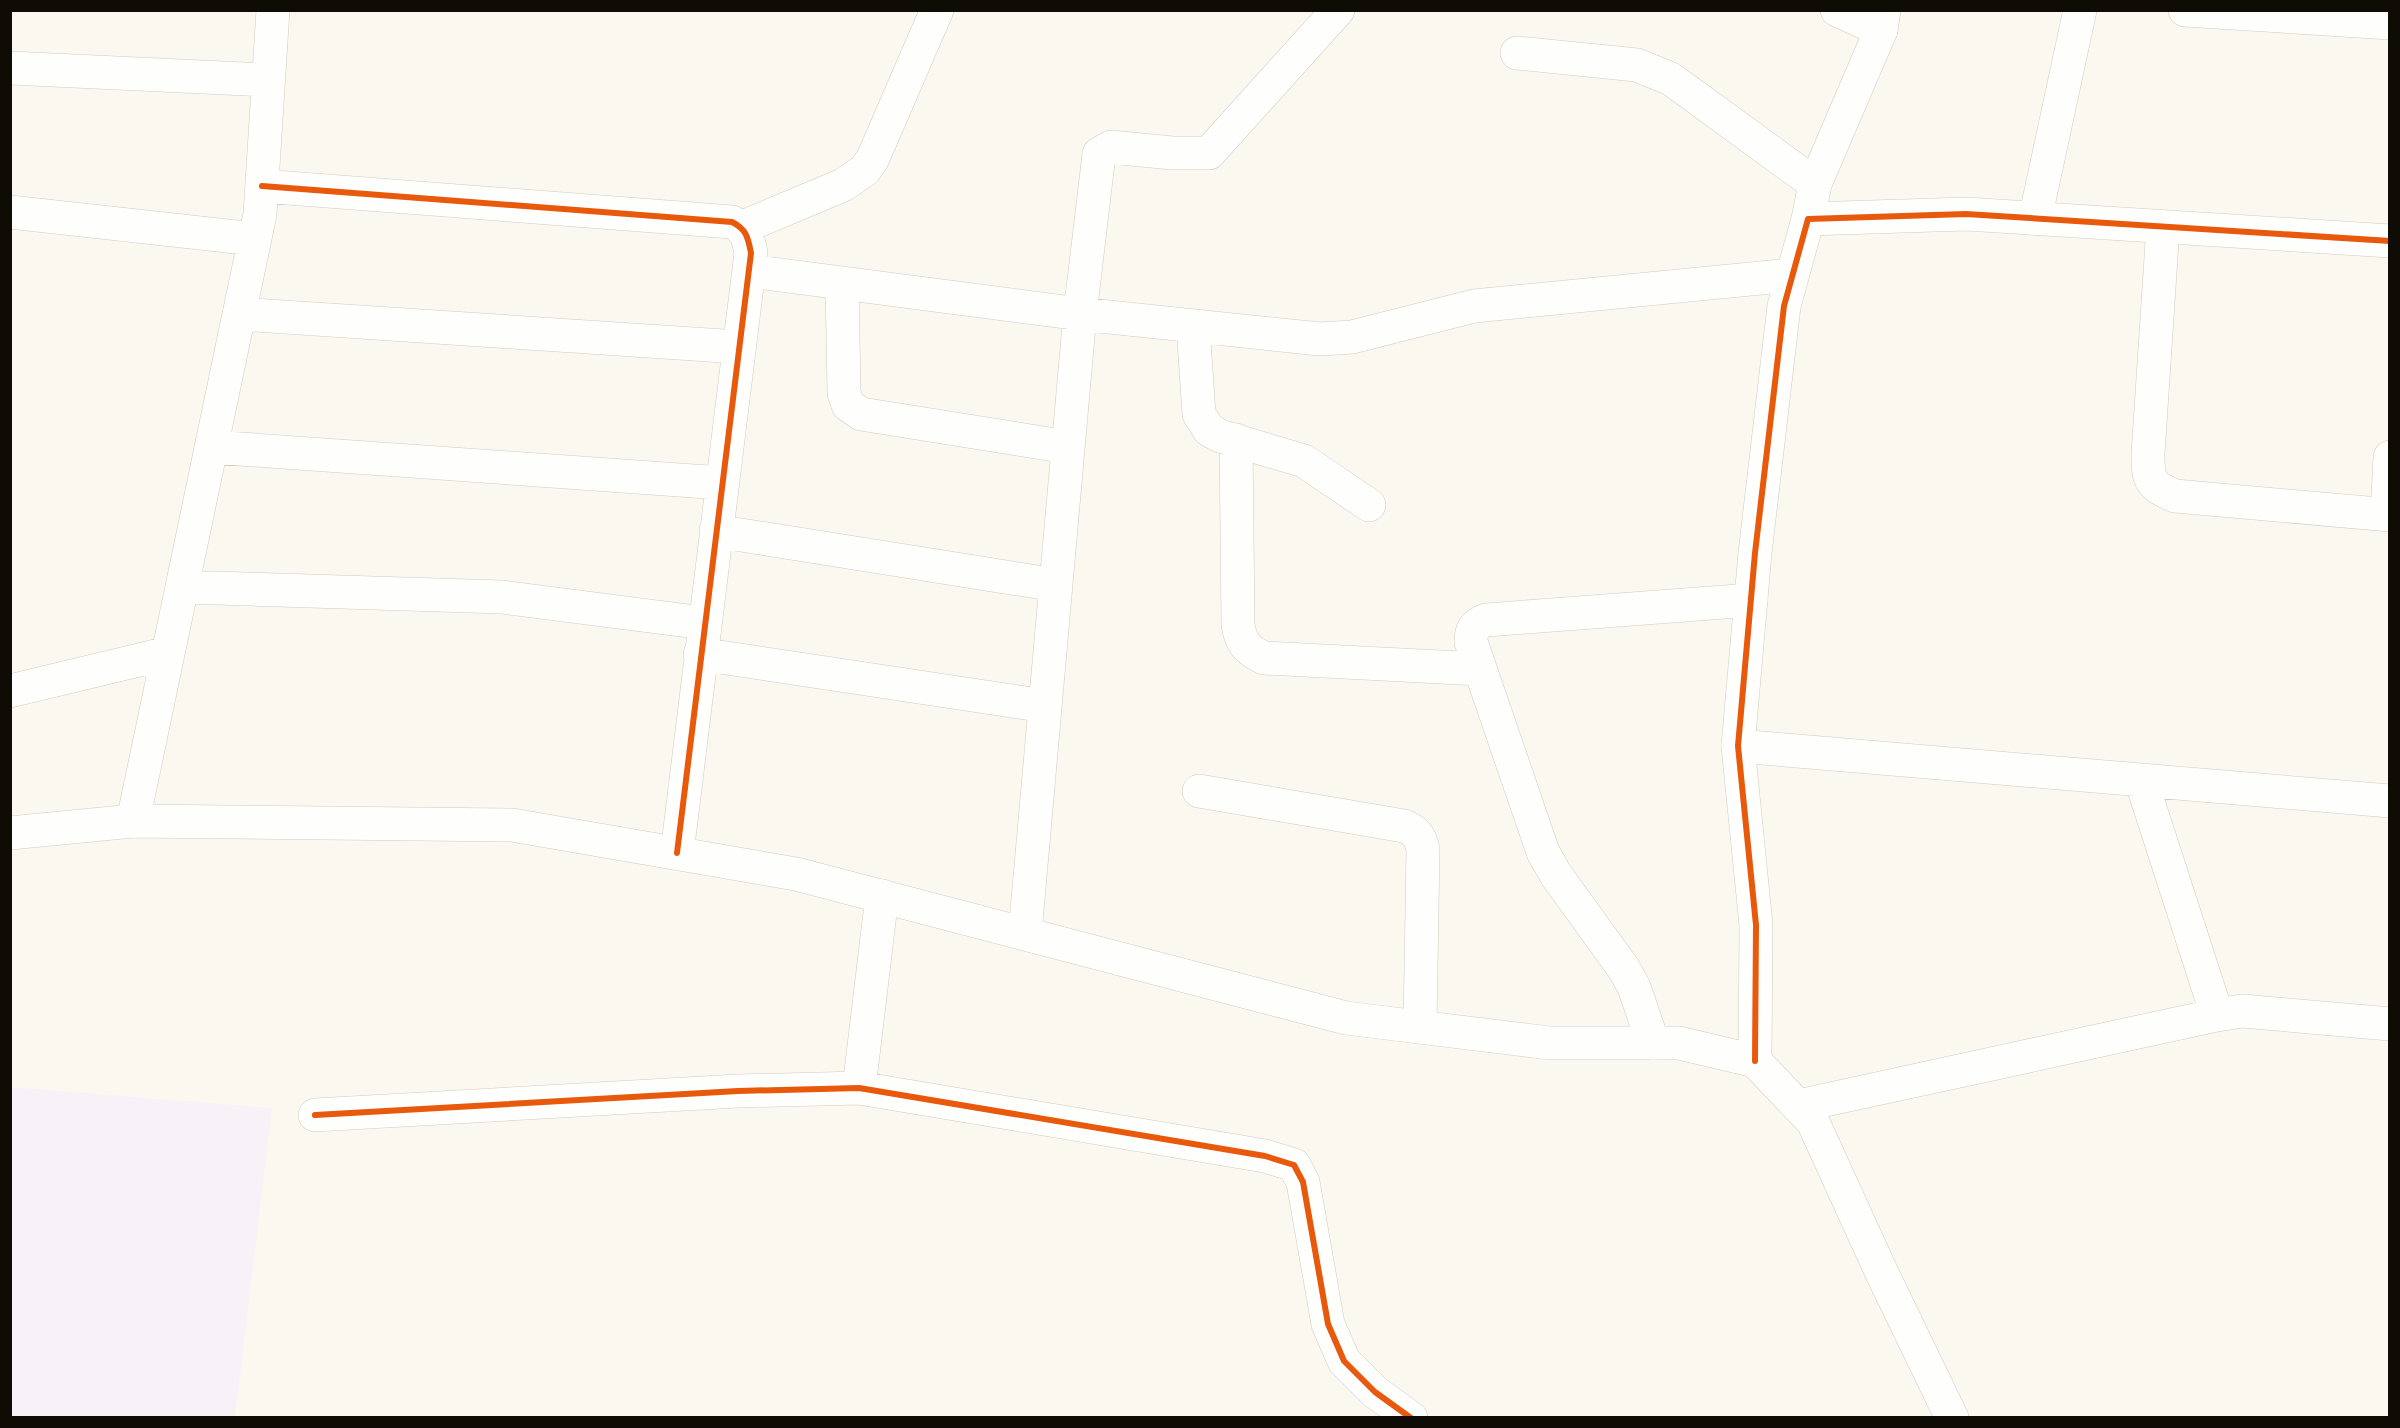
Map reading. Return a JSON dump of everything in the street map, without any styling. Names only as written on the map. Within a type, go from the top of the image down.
[{"type":"street","points":[[133,821],[260,214],[273,10]]},
{"type":"street","points":[[743,227],[843,185],[865,170],[873,158],[937,10]]},
{"type":"street","points":[[1025,933],[1080,314],[1099,154],[1111,147],[1172,153],[1209,153],[1338,10]]},
{"type":"street","points":[[1755,1061],[1756,925],[1738,746],[1750,600],[1784,306],[1808,219],[1815,184],[1883,20],[1837,10]]},
{"type":"street","points":[[2035,219],[2080,10]]},
{"type":"street","points":[[2186,10],[2390,23]]},
{"type":"street","points":[[1517,53],[1636,65],[1655,71],[1671,79],[1815,184]]},
{"type":"street","points":[[10,68],[268,80]]},
{"type":"street","points":[[262,186],[732,222],[743,227],[749,238],[751,252],[749,271],[677,853]]},
{"type":"street","points":[[10,212],[255,239]]},
{"type":"street","points":[[1808,219],[1966,214],[2390,241]]},
{"type":"street","points":[[2163,227],[2148,454],[2148,473],[2156,488],[2175,496],[2388,515],[2390,457]]},
{"type":"street","points":[[749,271],[1080,314],[1336,339],[1353,337],[1474,306],[1792,275]]},
{"type":"street","points":[[842,283],[844,393],[848,405],[861,414],[878,418],[1068,447]]},
{"type":"street","points":[[239,314],[739,347]]},
{"type":"street","points":[[1193,326],[1199,414],[1209,430],[1304,461],[1369,506]]},
{"type":"street","points":[[1236,440],[1238,625],[1240,638],[1246,647],[1264,658],[1480,669]]},
{"type":"street","points":[[212,447],[722,483]]},
{"type":"street","points":[[716,531],[1056,585]]},
{"type":"street","points":[[183,587],[482,595],[1045,706]]},
{"type":"street","points":[[1653,1043],[1634,987],[1624,969],[1556,875],[1543,852],[1471,642],[1471,631],[1476,624],[1486,620],[1750,600]]},
{"type":"street","points":[[10,691],[168,654]]},
{"type":"street","points":[[1738,746],[2390,801]]},
{"type":"street","points":[[2140,780],[2217,1015]]},
{"type":"street","points":[[1199,791],[1404,826],[1415,831],[1421,840],[1423,850],[1420,1027]]},
{"type":"street","points":[[10,833],[133,821],[512,825],[796,874],[1346,1018],[1549,1043],[1679,1043],[1755,1061],[1813,1122],[1880,1269],[1952,1418]]},
{"type":"street","points":[[859,1088],[882,896]]},
{"type":"street","points":[[1798,1106],[2242,1011],[2390,1024]]},
{"type":"street","points":[[315,1115],[738,1091],[859,1088],[1265,1156],[1294,1165],[1303,1182],[1328,1324],[1344,1361],[1375,1392],[1411,1418]]},
{"type":"shaded area","points":[[10,1087],[272,1108],[235,1417],[11,1417]]},
{"type":"cycle path","points":[[262,186],[732,222],[746,234],[751,253],[677,853]]},
{"type":"cycle path","points":[[1755,1061],[1756,925],[1738,746],[1755,553],[1784,306],[1808,219],[1966,214],[2390,241]]},
{"type":"cycle path","points":[[315,1115],[738,1091],[859,1088],[1265,1156],[1294,1165],[1303,1182],[1328,1324],[1344,1361],[1375,1392],[1411,1418]]}]
